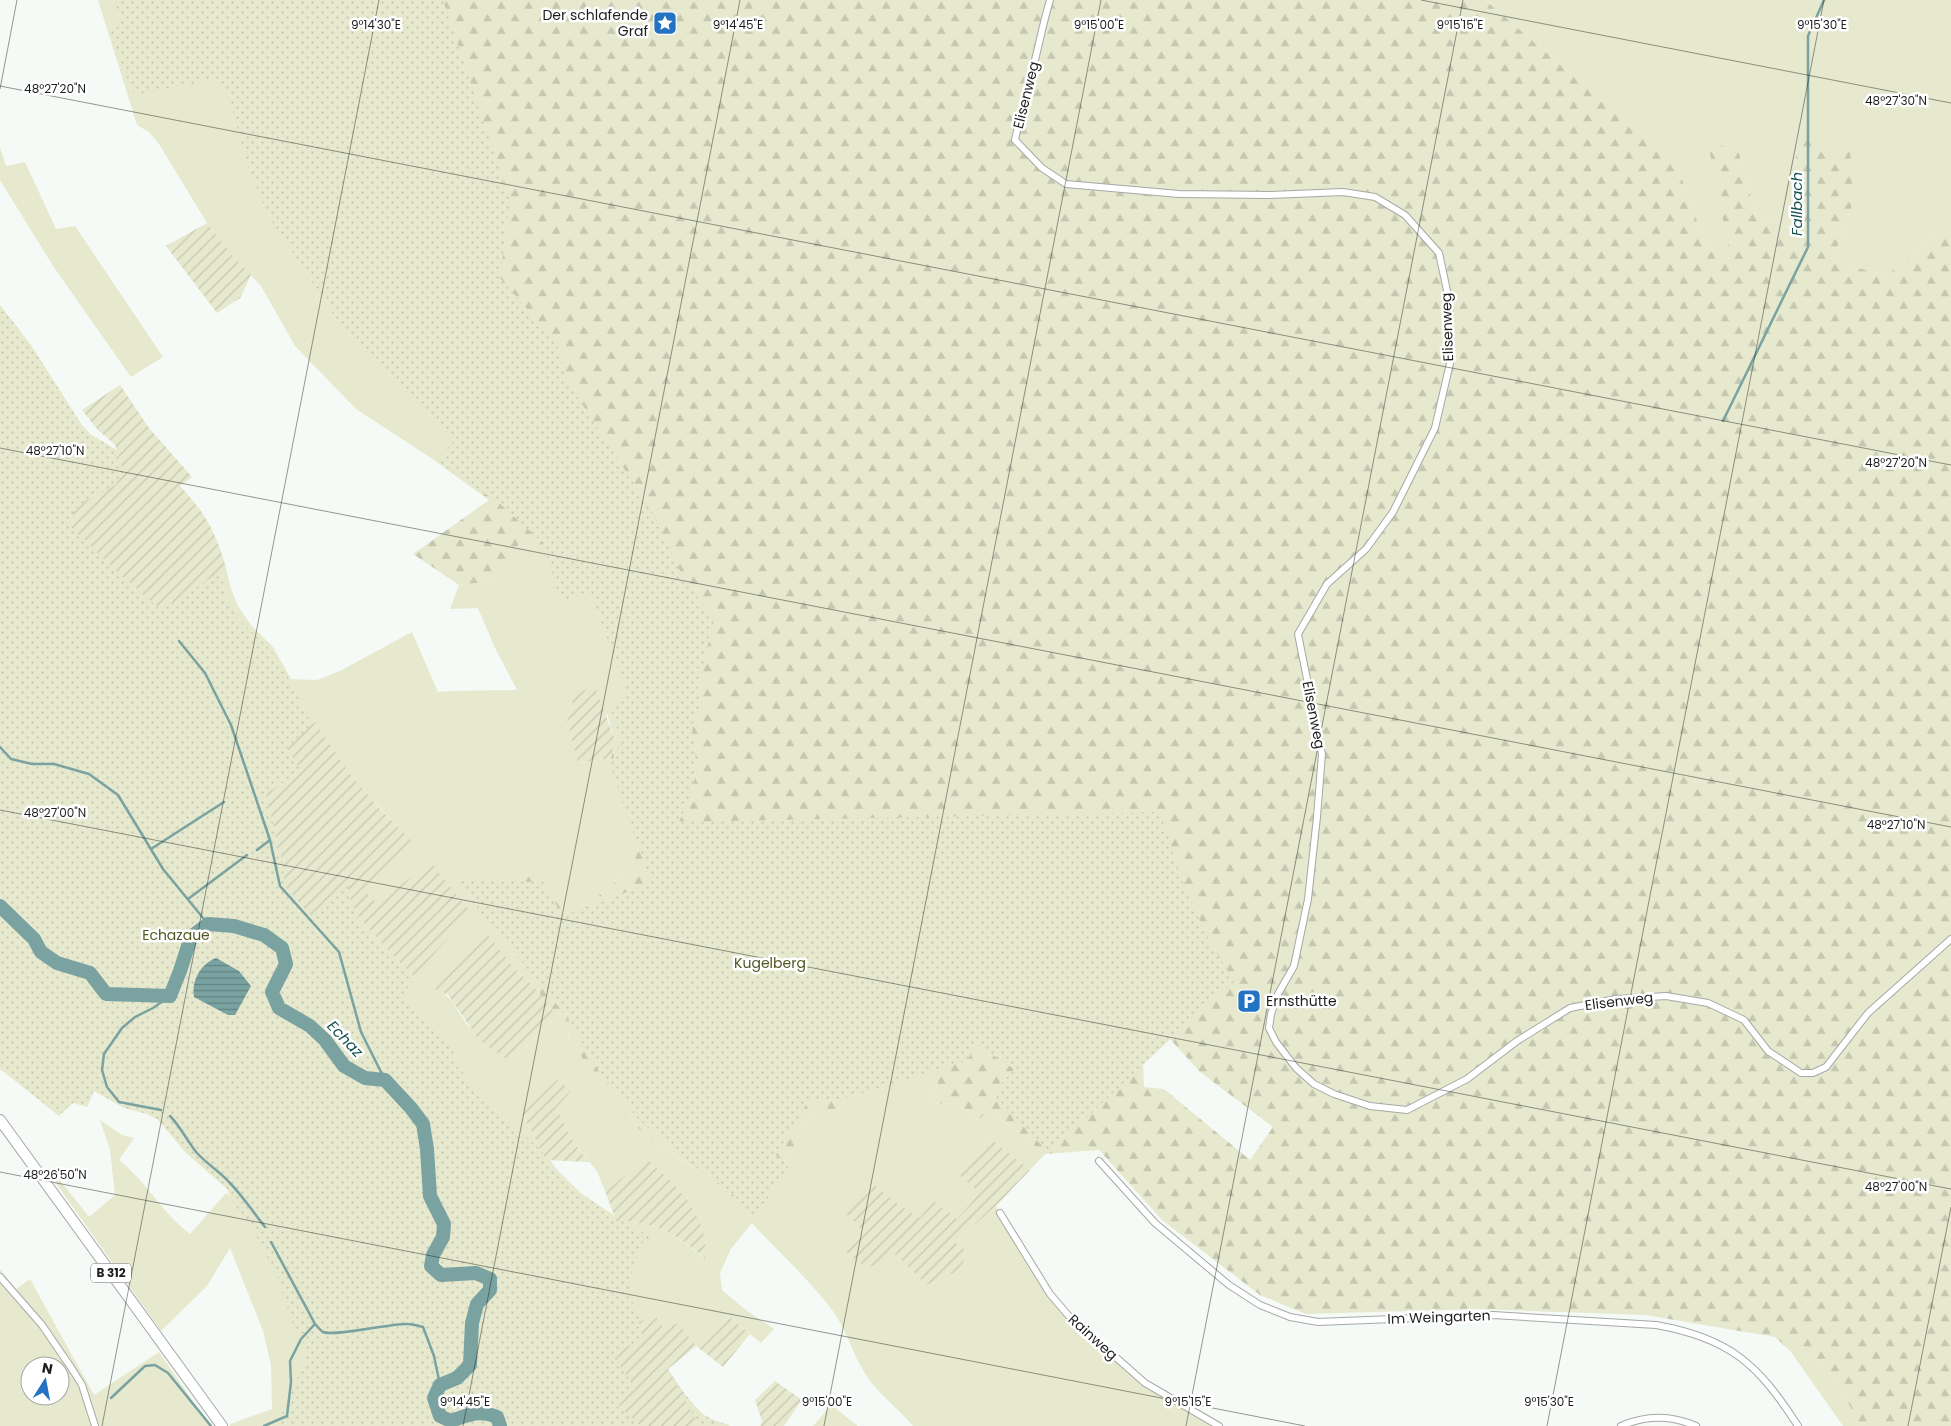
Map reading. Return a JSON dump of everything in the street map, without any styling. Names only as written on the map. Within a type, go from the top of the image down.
[{"type":"main road","name":"B 312","points":[[0,1120],[222,1426]]},
{"type":"street","name":"Elisenweg","points":[[1050,0],[1015,140],[1042,168],[1066,184],[1178,194],[1270,195],[1343,192],[1375,196],[1405,215],[1439,254],[1449,300],[1451,359],[1434,428],[1394,512],[1366,549],[1327,584],[1298,634],[1322,754],[1319,799],[1308,899],[1294,966],[1278,994],[1271,1014],[1269,1028],[1276,1042],[1296,1068],[1314,1084],[1334,1094],[1370,1106],[1407,1110],[1467,1080],[1517,1041],[1570,1008],[1616,998],[1666,996],[1708,1003],[1744,1020],[1768,1051],[1801,1073],[1814,1073],[1826,1067],[1868,1013],[1950,939]]},
{"type":"street","name":"Im Weingarten","points":[[1099,1161],[1156,1224],[1228,1285],[1260,1305],[1290,1318],[1318,1322],[1493,1315],[1656,1325],[1677,1329],[1706,1337],[1728,1348],[1745,1360],[1779,1397],[1798,1426]]},
{"type":"street","name":"Rainweg","points":[[1000,1213],[1050,1294],[1068,1315],[1145,1383],[1219,1426]]},
{"type":"street","points":[[0,1277],[42,1325],[72,1369],[82,1385],[95,1426]]},
{"type":"street","points":[[1621,1426],[1634,1420],[1659,1416],[1696,1426]]},
{"type":"green space","points":[[98,0],[363,0],[453,436],[431,458],[356,409],[295,346],[261,286],[232,255],[207,223],[159,144],[149,132],[137,125]]},
{"type":"green space","name":"Kugelberg","points":[[114,0],[443,0],[510,200],[500,278],[556,342],[568,382],[651,510],[683,577],[714,620],[697,691],[703,706],[692,725],[697,769],[690,798],[679,822],[1160,812],[1182,881],[1208,938],[1234,982],[1209,1003],[1049,1153],[993,1094],[1014,1069],[976,1044],[967,1061],[835,1101],[809,1100],[776,1155],[789,1166],[755,1217],[727,1189],[690,1163],[639,1120],[600,1073],[567,1017],[455,881],[543,882],[563,916],[651,883],[610,766],[618,747],[622,746],[610,706],[627,691],[590,593],[561,602],[543,543],[499,503],[436,461],[455,440],[341,326],[267,214],[247,164],[230,101],[218,79],[134,95],[108,30],[122,26]]},
{"type":"green space","points":[[363,0],[1485,0],[1645,137],[1679,170],[1707,249],[1730,255],[1707,139],[1739,153],[1756,216],[1789,227],[1798,137],[1816,134],[1825,152],[1850,146],[1853,203],[1833,260],[1885,276],[1951,223],[1951,1426],[1859,1426],[1841,1387],[1813,1355],[1791,1352],[1775,1337],[1645,1315],[1478,1309],[1306,1314],[1260,1295],[1162,1220],[1099,1150],[1045,1154],[990,1110],[978,1120],[957,1103],[929,1104],[938,1082],[896,1067],[849,1078],[842,1108],[806,1115],[786,1166],[754,1170],[731,1199],[698,1171],[638,1128],[617,1106],[537,990],[546,982],[543,933],[516,878],[529,871],[572,918],[631,869],[638,850],[652,823],[624,799],[611,758],[615,740],[625,737],[684,668],[552,544],[518,545],[495,581],[459,585],[413,554],[489,500],[431,458],[452,436],[335,321],[381,280]],"holes":[[[1130,995],[1200,1072],[1273,1127],[1250,1160],[1164,1089],[1144,1087],[1143,1065],[1079,1027]]]},
{"type":"green space","points":[[1485,0],[1951,0],[1951,223],[1885,276],[1833,260],[1853,203],[1825,152],[1798,137],[1789,227],[1756,216],[1739,153],[1708,140],[1731,256],[1707,249],[1679,170],[1596,95]]},
{"type":"green space","points":[[0,147],[6,166],[25,162],[56,229],[75,226],[163,357],[131,377],[53,266],[0,180]]},
{"type":"green space","points":[[207,223],[232,255],[251,275],[240,298],[217,313],[166,246]]},
{"type":"green space","name":"Echazaue","points":[[0,305],[31,345],[82,425],[90,434],[159,475],[210,534],[228,601],[236,617],[268,647],[281,663],[318,736],[351,877],[349,895],[352,908],[376,942],[414,980],[401,996],[454,1052],[450,1057],[489,1105],[543,1151],[558,1171],[582,1194],[636,1230],[650,1235],[651,1239],[643,1242],[632,1274],[630,1293],[633,1304],[650,1339],[686,1395],[706,1416],[731,1426],[279,1426],[277,1424],[309,1352],[295,1331],[277,1275],[249,1223],[236,1208],[226,1188],[186,1153],[158,1120],[147,1114],[124,1108],[94,1091],[87,1107],[73,1103],[59,1116],[0,1069]]},
{"type":"green space","points":[[120,385],[149,428],[192,477],[180,486],[209,524],[226,568],[161,610],[112,567],[69,525],[75,510],[84,502],[115,485],[123,473],[115,445],[97,429],[82,410]]},
{"type":"green space","points":[[641,509],[625,737],[615,740],[607,714],[578,763],[611,758],[624,799],[652,823],[638,850],[631,869],[572,918],[543,933],[547,982],[537,990],[512,966],[436,989],[451,1000],[475,1033],[511,1062],[557,1016],[570,1040],[654,1141],[694,1168],[754,1170],[786,1166],[806,1115],[842,1108],[849,1078],[896,1067],[938,1082],[929,1104],[957,1103],[978,1120],[990,1110],[1045,1154],[1030,1170],[991,1139],[958,1174],[981,1193],[957,1219],[920,1219],[898,1204],[864,1231],[846,1252],[889,1258],[894,1252],[928,1285],[939,1281],[955,1242],[996,1206],[1050,1294],[1145,1383],[1219,1426],[913,1426],[866,1375],[838,1319],[824,1299],[752,1223],[731,1249],[720,1273],[722,1290],[746,1310],[774,1329],[761,1343],[728,1316],[696,1346],[664,1330],[613,1356],[616,1221],[629,1221],[653,1226],[685,1243],[704,1259],[647,1159],[605,1191],[597,1171],[574,1143],[556,1108],[558,1079],[522,1113],[546,1160],[413,1426],[230,1426],[230,1424],[272,1409],[271,1365],[263,1331],[230,1248],[207,1286],[161,1331],[55,1182],[59,1179],[89,1217],[115,1195],[110,1150],[100,1120],[122,1135],[134,1138],[119,1160],[129,1168],[171,1217],[190,1234],[226,1193],[235,1199],[0,573],[161,610],[226,568],[231,589],[238,606],[251,625],[273,647],[291,679],[317,680],[340,671],[412,632],[438,692],[517,690],[494,646],[478,608],[450,609],[459,585],[495,581],[518,544],[552,544]],"holes":[[[315,722],[356,782],[411,841],[365,892],[376,904],[371,930],[358,916],[347,882]]]},
{"type":"green space","points":[[595,686],[615,740],[611,758],[578,763],[567,721],[575,694]]},
{"type":"green space","points":[[315,722],[349,773],[379,808],[412,841],[366,892],[376,903],[431,863],[471,913],[414,976],[396,959],[358,916],[351,901],[347,883],[313,918],[285,886],[283,865],[266,794],[301,770],[287,748]]},
{"type":"green space","points":[[487,933],[512,966],[537,990],[557,1016],[511,1062],[480,1041],[448,995],[435,989]]},
{"type":"green space","points":[[558,1079],[571,1091],[556,1108],[574,1143],[589,1162],[546,1160],[522,1113]]},
{"type":"green space","points":[[991,1139],[1030,1170],[996,1206],[955,1242],[967,1252],[961,1268],[939,1281],[927,1285],[894,1253],[881,1263],[870,1266],[859,1262],[846,1252],[864,1231],[846,1214],[871,1182],[898,1204],[920,1218],[933,1201],[957,1219],[980,1193],[958,1174]]},
{"type":"green space","points":[[647,1159],[672,1183],[694,1210],[704,1235],[705,1259],[675,1236],[653,1226],[629,1221],[616,1221],[605,1191]]},
{"type":"green space","points":[[0,1269],[16,1289],[30,1279],[94,1395],[159,1352],[210,1426],[0,1426]]},
{"type":"green space","points":[[655,1314],[664,1330],[678,1323],[696,1346],[668,1369],[698,1423],[693,1426],[641,1426],[617,1402],[636,1389],[613,1356],[644,1337],[639,1322]]},
{"type":"green space","points":[[728,1316],[750,1334],[723,1367],[696,1346]]},
{"type":"green space","points":[[1791,1352],[1813,1355],[1841,1387],[1859,1426],[1843,1426]]},
{"type":"green space","points":[[775,1381],[802,1400],[784,1426],[760,1426],[762,1421],[755,1400]]},
{"type":"green space","points":[[831,1405],[858,1426],[813,1426]]},
{"type":"water","points":[[216,958],[239,971],[251,986],[235,1015],[228,1015],[194,997],[194,985],[198,973],[206,964]]},
{"type":"waterway","name":"Fallbach","points":[[1723,421],[1808,247],[1808,36],[1824,0]]},
{"type":"waterway","points":[[179,641],[205,673],[231,725],[270,840],[280,886],[339,952],[361,1032],[385,1080]]},
{"type":"waterway","points":[[0,747],[11,759],[32,764],[54,764],[89,774],[118,795],[163,869],[208,924]]},
{"type":"waterway","points":[[151,849],[224,802]]},
{"type":"waterway","points":[[257,850],[270,840]]},
{"type":"waterway","points":[[188,899],[247,855]]},
{"type":"waterway","name":"Echaz","points":[[0,906],[34,939],[41,952],[57,963],[90,973],[106,994],[170,996],[191,937],[208,924],[234,926],[264,935],[282,948],[286,964],[272,992],[279,1008],[310,1026],[325,1040],[344,1066],[365,1078],[385,1080],[423,1124],[427,1149],[430,1196],[444,1224],[443,1237],[433,1255],[431,1266],[441,1275],[476,1273],[490,1279],[490,1290],[477,1304],[472,1323],[470,1365],[457,1378],[440,1385],[434,1398],[440,1416],[451,1421],[468,1415],[484,1413],[497,1417],[500,1426]]},
{"type":"waterway","points":[[161,1110],[119,1102],[107,1087],[102,1070],[104,1054],[122,1028],[135,1017],[153,1008],[170,996]]},
{"type":"waterway","points":[[170,1116],[197,1153],[234,1187],[265,1227]]},
{"type":"waterway","points":[[271,1242],[315,1324],[323,1332],[339,1333],[400,1324],[423,1327],[434,1356],[440,1385]]},
{"type":"waterway","points":[[264,1426],[287,1416],[291,1382],[290,1361],[301,1339],[315,1324]]},
{"type":"waterway","points":[[111,1398],[145,1366],[155,1365],[168,1373],[211,1426]]},
{"type":"place","name":"Der schlafende Graf","points":[[665,23]]},
{"type":"place","name":"Ernsthütte","points":[[1249,1001]]}]
